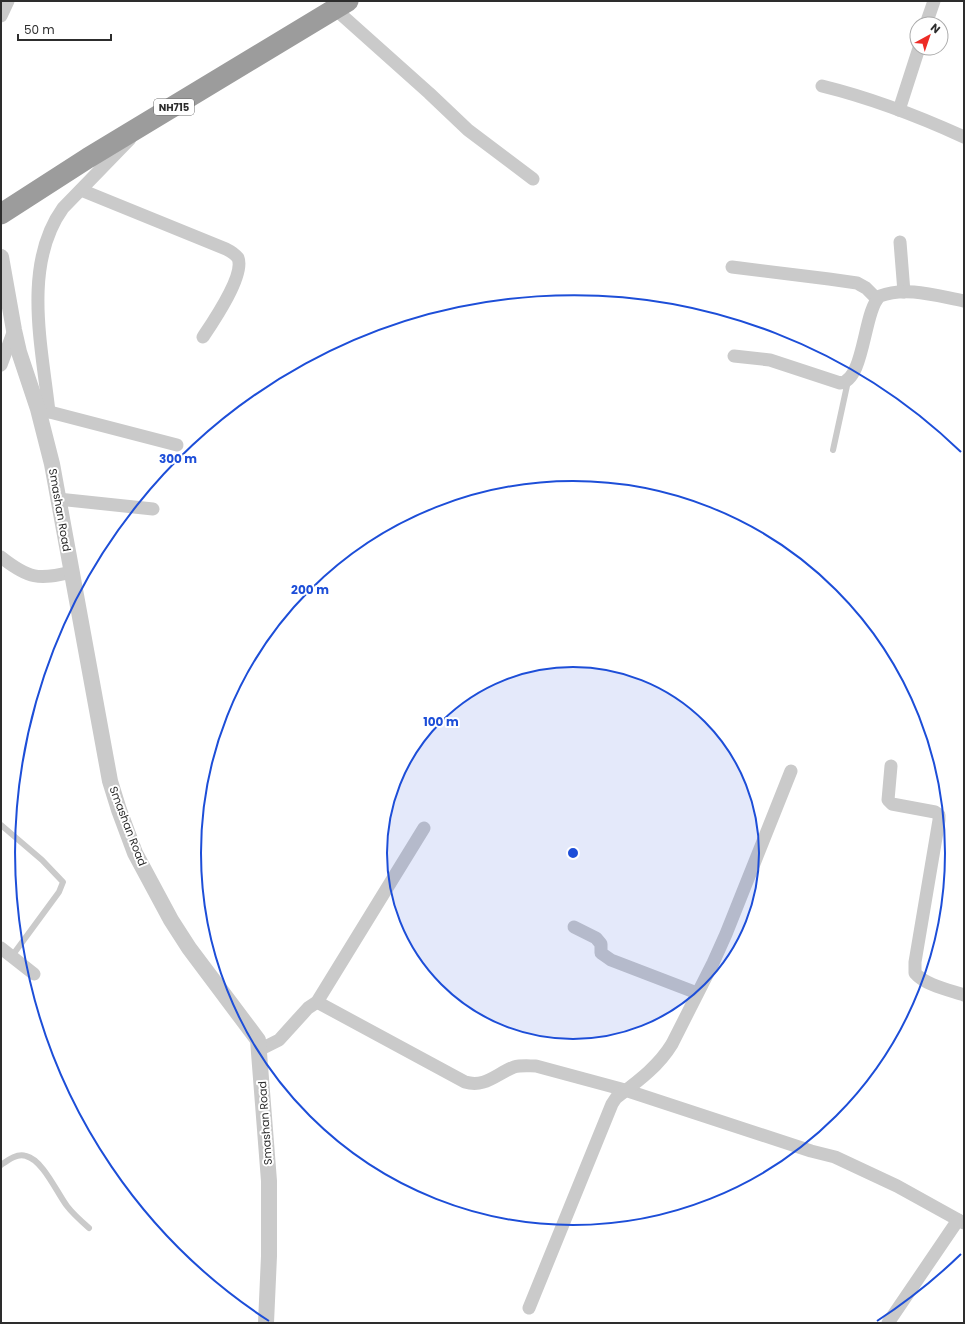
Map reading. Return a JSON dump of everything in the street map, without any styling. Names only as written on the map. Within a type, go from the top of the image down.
[{"type":"highway","name":"NH715","points":[[1,214],[88,158],[341,5]]},
{"type":"street","points":[[1,16],[8,1]]},
{"type":"street","points":[[929,16],[934,1]]},
{"type":"street","points":[[341,5],[468,130],[533,179]]},
{"type":"street","points":[[899,110],[916,56]]},
{"type":"street","points":[[822,86],[856,95],[899,110],[964,137]]},
{"type":"street","points":[[145,124],[63,208],[49,230],[44,244],[38,276],[44,411],[177,445]]},
{"type":"street","points":[[81,190],[226,248],[238,259],[238,275],[231,291],[203,337]]},
{"type":"street","points":[[900,242],[904,292]]},
{"type":"street","name":"Smashan Road","points":[[1,257],[19,352],[44,411],[58,499],[110,781],[136,853],[171,920],[189,948],[258,1040],[269,1181],[269,1256],[266,1323]]},
{"type":"street","points":[[732,268],[857,283],[866,288],[877,299]]},
{"type":"street","points":[[734,356],[776,362],[840,383],[848,381],[857,364],[872,310],[877,299],[882,295],[904,292],[932,294],[964,301]]},
{"type":"street","points":[[1,365],[14,330]]},
{"type":"street","points":[[58,499],[152,509]]},
{"type":"street","points":[[1,557],[17,570],[31,576],[43,577],[72,572]]},
{"type":"street","points":[[891,766],[888,800],[892,804],[935,812],[939,815],[915,962],[915,973],[919,978],[927,982],[964,995]]},
{"type":"street","points":[[529,1308],[612,1104],[616,1098],[657,1064],[664,1056],[726,934],[791,771]]},
{"type":"street","points":[[259,1050],[279,1040],[308,1008],[317,1002],[424,828]]},
{"type":"street","points":[[574,927],[596,938],[601,944],[601,953],[611,960],[697,993]]},
{"type":"street","points":[[1,948],[34,974]]},
{"type":"street","points":[[317,1002],[465,1082],[473,1084],[481,1083],[514,1067],[523,1065],[536,1066],[625,1090],[811,1151],[835,1157],[897,1186],[961,1222],[888,1323]]},
{"type":"lane","points":[[833,450],[848,381]]},
{"type":"lane","points":[[1,825],[42,860],[63,882],[59,892],[12,956]]},
{"type":"lane","points":[[1,1165],[12,1158],[22,1155],[28,1156],[35,1161],[49,1177],[66,1204],[89,1228]]}]
